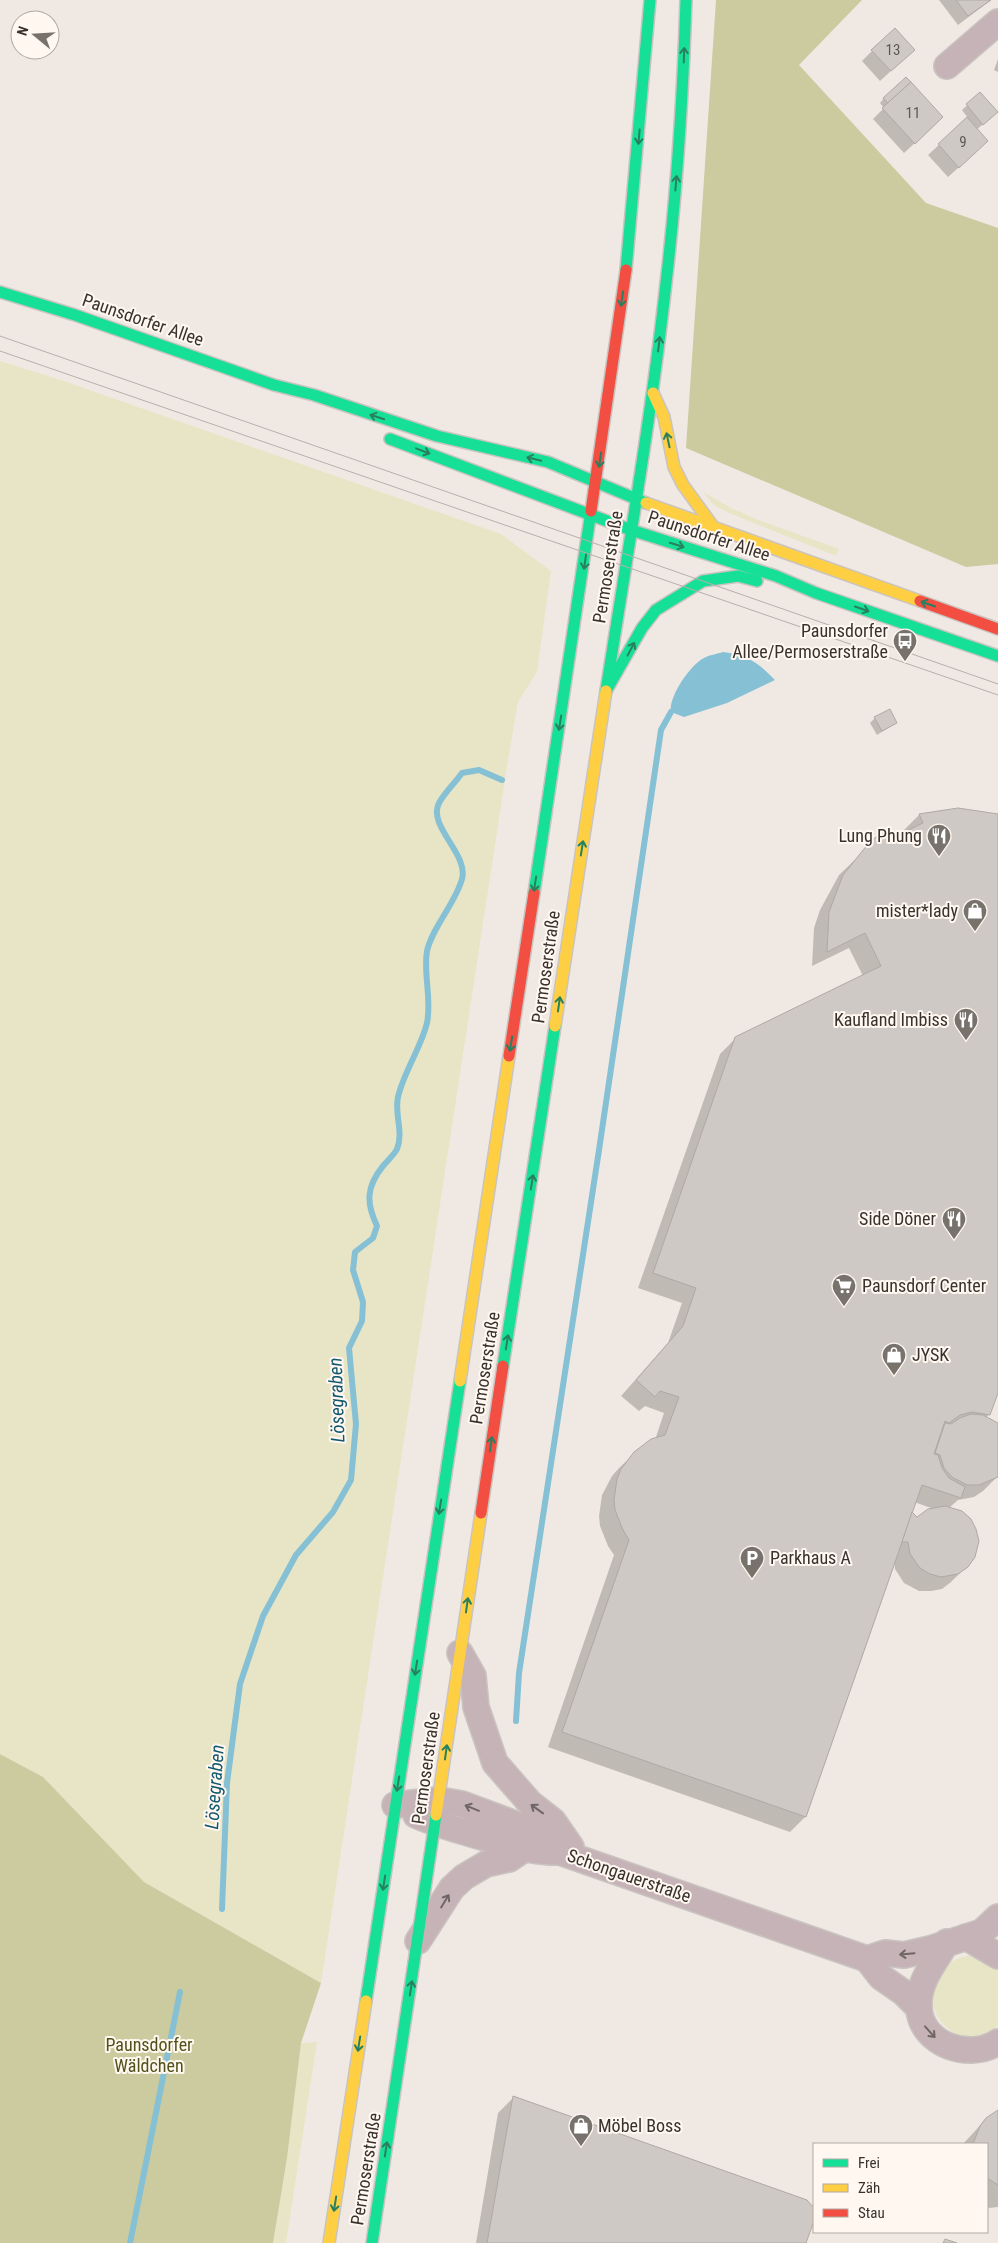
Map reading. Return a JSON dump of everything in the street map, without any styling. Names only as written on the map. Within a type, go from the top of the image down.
[{"type":"main road","name":"Permoserstraße","points":[[330,2243],[597,481],[629,247],[650,0]]},
{"type":"main road","name":"Permoserstraße","points":[[372,2243],[606,691],[631,530],[638,498],[653,393],[672,231],[683,104],[686,0]]},
{"type":"main road","name":"Paunsdorfer Allee","points":[[0,292],[75,315],[274,385],[314,395],[437,436],[548,462],[638,498],[660,509],[712,525],[998,629]]},
{"type":"main road","name":"Paunsdorfer Allee","points":[[274,385],[312,408]]},
{"type":"main road","points":[[653,393],[664,417],[674,467],[683,485],[712,525]]},
{"type":"main road","name":"Paunsdorfer Allee","points":[[381,436],[631,530],[776,576],[816,594],[998,656]]},
{"type":"main road","points":[[606,691],[642,628],[656,610],[703,581],[738,576],[793,591],[816,594]]},
{"type":"street","points":[[947,66],[998,22]]},
{"type":"street","points":[[460,1653],[473,1676],[476,1707],[495,1763],[530,1803],[553,1821],[570,1856]]},
{"type":"street","name":"Schongauerstraße","points":[[395,1805],[437,1812],[462,1804],[547,1836],[570,1856],[867,1959],[881,1976],[904,1992],[919,2008],[921,2021],[938,2040],[953,2048],[975,2051],[989,2048],[998,2042]]},
{"type":"street","points":[[437,1812],[524,1849],[570,1856]]},
{"type":"street","points":[[418,1941],[452,1888],[464,1877],[486,1864],[509,1859],[524,1849]]},
{"type":"street","points":[[867,1959],[884,1953],[904,1955],[917,1953],[978,1933]]},
{"type":"street","points":[[978,1933],[998,1956]]},
{"type":"street","points":[[919,2008],[924,1980],[978,1933]]},
{"type":"shaded area","points":[[0,361],[61,380],[501,534],[551,571],[537,672],[518,702],[508,760],[321,1983],[144,1882],[43,1777],[0,1754]]},
{"type":"shaded area","points":[[703,492],[731,508],[756,519],[839,549],[836,556],[729,513],[714,505]]},
{"type":"shaded area","points":[[971,1955],[984,1957],[998,1965],[998,2026],[978,2036],[960,2035],[945,2026],[935,2012],[932,1995],[935,1978],[948,1964]]},
{"type":"shaded area","points":[[317,2042],[286,2243],[273,2243],[287,2158],[301,2043]]},
{"type":"green space","points":[[716,0],[862,0],[799,65],[926,203],[998,228],[998,564],[966,567],[686,448]]},
{"type":"green space","name":"Paunsdorfer Wäldchen","points":[[0,1754],[43,1777],[144,1882],[321,1983],[301,2043],[287,2158],[273,2243],[0,2243]]},
{"type":"water","points":[[723,652],[739,655],[752,661],[775,680],[727,703],[684,717],[671,712],[673,698],[681,682],[693,667],[706,657]]},
{"type":"building","points":[[956,0],[991,0],[968,16]]},
{"type":"building","points":[[895,28],[915,50],[891,71],[871,50]]},
{"type":"building","points":[[906,77],[911,82],[888,103],[883,98]]},
{"type":"building","points":[[911,82],[943,117],[915,144],[882,108]]},
{"type":"building","points":[[980,92],[998,112],[983,125],[966,104]]},
{"type":"building","points":[[967,117],[988,141],[959,168],[938,144]]},
{"type":"building","points":[[890,709],[897,723],[882,731],[874,717]]},
{"type":"building","name":"Paunsdorf Center","points":[[958,808],[998,814],[998,1393],[990,1415],[972,1412],[960,1415],[949,1423],[945,1421],[934,1454],[938,1455],[942,1468],[949,1478],[965,1487],[961,1498],[922,1485],[806,1817],[562,1732],[629,1540],[615,1510],[614,1500],[617,1479],[621,1469],[634,1452],[651,1439],[665,1435],[679,1397],[660,1391],[655,1397],[636,1380],[683,1326],[696,1288],[653,1273],[735,1037],[881,966],[865,933],[827,952],[829,912],[843,875],[868,844],[883,831],[885,830],[890,839],[923,823],[919,814]]},
{"type":"building","points":[[971,1414],[983,1415],[998,1423],[998,1477],[979,1485],[967,1485],[952,1477],[944,1468],[940,1455],[935,1453],[945,1423],[951,1424]]},
{"type":"building","points":[[945,1506],[962,1511],[971,1519],[979,1541],[975,1557],[968,1567],[958,1574],[941,1577],[930,1574],[920,1568],[910,1554],[908,1542],[902,1542],[912,1512],[917,1517],[928,1509]]},
{"type":"building","name":"Möbel Boss","points":[[513,2096],[807,2200],[813,2207],[813,2224],[806,2243],[487,2243]]},
{"type":"building","points":[[998,2110],[998,2185],[988,2179],[988,2143],[973,2143],[980,2126],[986,2118]]},
{"type":"building","points":[[945,2239],[957,2243],[943,2243]]},
{"type":"waterway","points":[[516,1721],[519,1673],[661,730],[671,712]]},
{"type":"waterway","name":"Lösegraben","points":[[222,1909],[227,1783],[240,1684],[263,1616],[296,1555],[333,1512],[351,1480],[356,1424],[349,1348],[362,1321],[363,1302],[353,1270],[355,1252],[373,1238],[377,1226],[371,1210],[371,1188],[377,1174],[397,1149],[400,1136],[397,1110],[398,1097],[427,1023],[429,1004],[426,968],[427,951],[434,933],[462,879],[463,870],[460,860],[439,821],[437,812],[439,803],[462,773],[479,770],[502,780]]},
{"type":"waterway","name":"Lösegraben","points":[[130,2243],[180,1992]]},
{"type":"tram line","points":[[0,336],[998,684]]},
{"type":"tram line","points":[[0,351],[998,695]]},
{"type":"traffic: fast","points":[[626,270],[650,0]]},
{"type":"traffic: fast","points":[[606,691],[646,436],[666,283],[679,142],[686,0]]},
{"type":"traffic: fast","points":[[0,292],[75,315],[274,385],[314,395],[437,436],[548,462],[646,503]]},
{"type":"traffic: fast","points":[[390,439],[631,530],[776,576],[816,593],[998,656]]},
{"type":"traffic: fast","points":[[534,893],[591,511]]},
{"type":"traffic: fast","points":[[606,691],[642,628],[656,610],[703,581],[738,576],[757,581]]},
{"type":"traffic: fast","points":[[503,1366],[555,1026]]},
{"type":"traffic: fast","points":[[366,2001],[460,1381]]},
{"type":"traffic: fast","points":[[372,2243],[436,1815]]},
{"type":"traffic: slow","points":[[653,393],[664,417],[674,467],[683,485],[712,525]]},
{"type":"traffic: slow","points":[[646,503],[920,601]]},
{"type":"traffic: slow","points":[[555,1026],[606,691]]},
{"type":"traffic: slow","points":[[460,1381],[509,1056]]},
{"type":"traffic: slow","points":[[436,1815],[481,1513]]},
{"type":"traffic: slow","points":[[329,2243],[366,2001]]},
{"type":"traffic: jam","points":[[591,511],[626,270]]},
{"type":"traffic: jam","points":[[920,601],[998,629]]},
{"type":"traffic: jam","points":[[509,1056],[534,893]]},
{"type":"traffic: jam","points":[[481,1513],[503,1366]]},
{"type":"place","name":"Paunsdorfer Allee/Permoserstraße","points":[[905,662]]},
{"type":"place","name":"Lung Phung","points":[[939,857]]},
{"type":"place","name":"mister*lady","points":[[975,932]]},
{"type":"place","name":"Kaufland Imbiss","points":[[966,1041]]},
{"type":"place","name":"Side Döner","points":[[954,1240]]},
{"type":"place","name":"Paunsdorf Center","points":[[844,1307]]},
{"type":"place","name":"JYSK","points":[[894,1376]]},
{"type":"place","name":"Parkhaus A","points":[[752,1579]]},
{"type":"place","name":"Möbel Boss","points":[[581,2147]]}]
